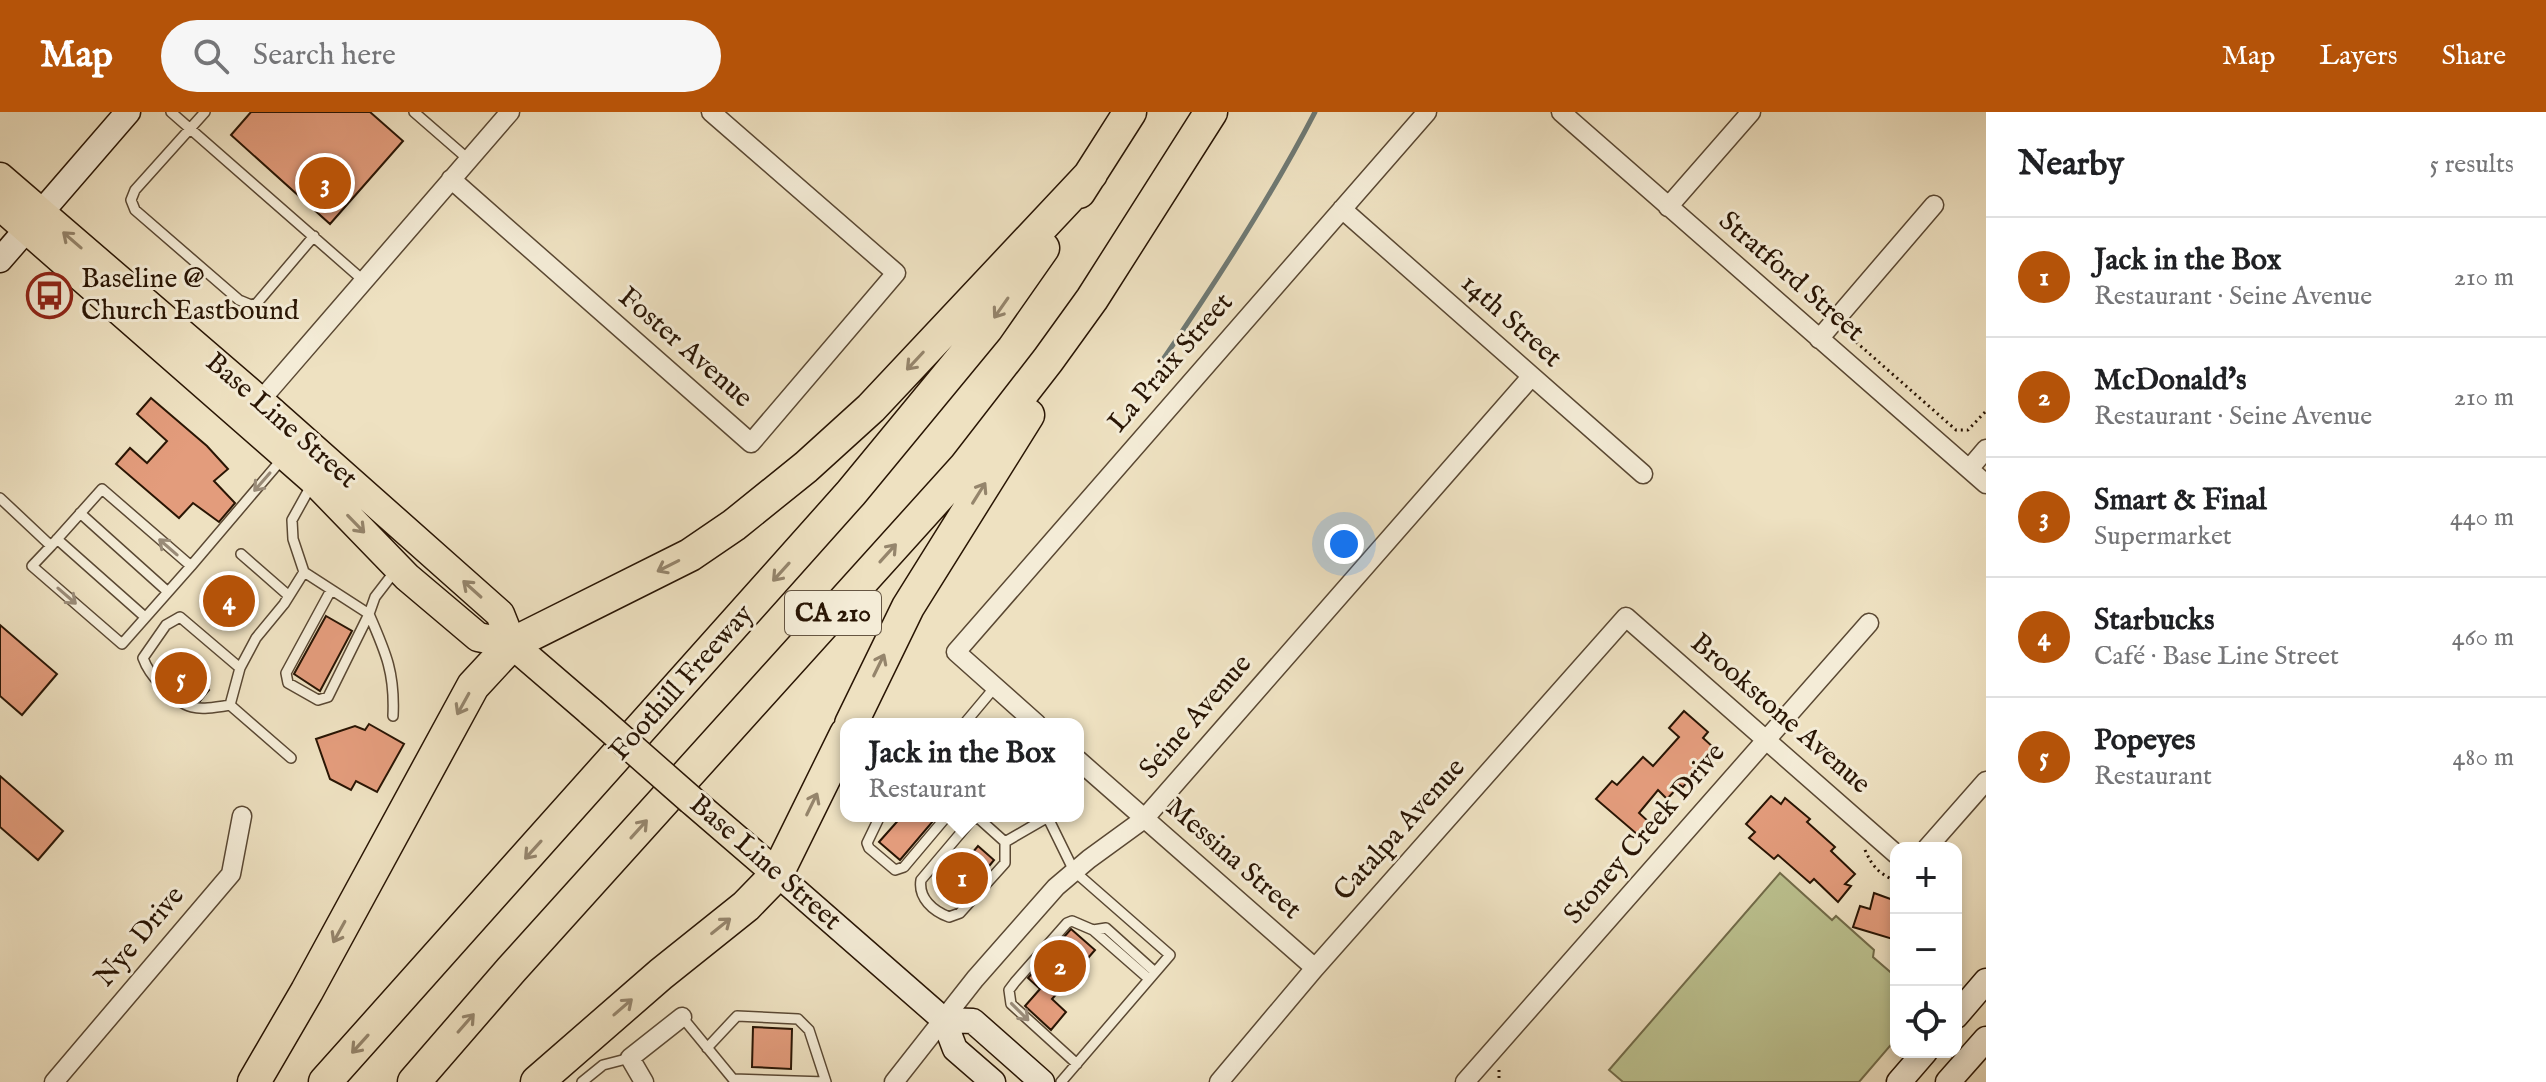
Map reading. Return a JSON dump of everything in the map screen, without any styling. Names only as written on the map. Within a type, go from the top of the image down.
[{"type":"highway","name":"Foothill Freeway","points":[[325,1082],[851,493],[987,328],[1130,112]]},
{"type":"highway","name":"CA 210","points":[[414,1082],[511,970],[965,467],[1092,299],[1211,112]]},
{"type":"highway","points":[[854,718],[908,607],[1026,419],[1116,291],[1198,162],[1221,112]]},
{"type":"highway","points":[[254,1082],[473,686],[512,644],[690,555],[734,525],[806,467],[871,408],[1091,174]]},
{"type":"highway","points":[[537,1082],[661,974],[746,906],[777,874],[840,746]]},
{"type":"main road","points":[[0,260],[128,112]]},
{"type":"main road","name":"Base Line Street","points":[[0,177],[34,221],[169,355],[284,456],[322,472],[500,614],[512,644],[944,1020],[955,1049],[993,1082]]},
{"type":"main road","name":"Base Line Street","points":[[0,206],[34,221],[260,401],[322,472],[398,568],[478,637],[512,644]]},
{"type":"main road","points":[[169,355],[189,361],[232,395],[260,401]]},
{"type":"main road","points":[[1962,1009],[1986,981]]},
{"type":"main road","name":"Base Line Street","points":[[944,1020],[973,1021],[1042,1082]]},
{"type":"main road","points":[[1948,1082],[1986,1039]]},
{"type":"main road","points":[[1899,1082],[1920,1058]]},
{"type":"street","points":[[260,401],[510,112]]},
{"type":"street","name":"Foster Avenue","points":[[451,179],[751,443],[896,273],[711,112]]},
{"type":"street","name":"La Praix Street","points":[[995,687],[956,652],[1427,112]]},
{"type":"street","name":"Stratford Street","points":[[1561,112],[1986,484]]},
{"type":"street","points":[[1668,207],[1751,112]]},
{"type":"street","points":[[1819,339],[1934,205]]},
{"type":"street","name":"14th Street","points":[[1342,209],[1643,474]]},
{"type":"street","name":"Seine Avenue","points":[[894,1082],[975,979],[1056,887],[1144,819],[1531,377]]},
{"type":"street","points":[[1969,469],[1986,449]]},
{"type":"street","name":"Brookstone Avenue","points":[[1626,617],[1890,849]]},
{"type":"street","name":"Catalpa Avenue","points":[[1219,1082],[1315,968],[1626,617]]},
{"type":"street","name":"Stoney Creek Drive","points":[[1471,1080],[1869,623]]},
{"type":"street","points":[[995,687],[1030,718]]},
{"type":"street","name":"Messina Street","points":[[1084,765],[1315,968]]},
{"type":"street","points":[[1932,842],[1986,781]]},
{"type":"street","name":"Nye Drive","points":[[54,1082],[231,874],[242,816]]},
{"type":"street","points":[[644,1082],[630,1058],[682,1017]]},
{"type":"lane","points":[[171,112],[364,281]]},
{"type":"lane","points":[[205,112],[135,190],[131,200],[135,210],[239,300],[251,305],[257,303],[314,236]]},
{"type":"lane","points":[[414,112],[468,159]]},
{"type":"lane","points":[[191,566],[102,489],[32,566],[122,644],[191,566],[284,456]]},
{"type":"lane","points":[[322,472],[292,520],[293,539],[304,572],[369,614],[389,661],[394,690],[393,716]]},
{"type":"lane","points":[[0,498],[145,617]]},
{"type":"lane","points":[[80,513],[168,592]]},
{"type":"lane","points":[[241,554],[289,596]]},
{"type":"lane","points":[[331,590],[286,673],[288,683],[318,700],[328,697],[375,597],[398,568]]},
{"type":"lane","points":[[230,705],[240,668],[256,638],[304,572]]},
{"type":"lane","points":[[240,668],[180,617],[166,625],[145,653],[144,661],[151,675],[183,705],[202,709],[230,705],[291,758]]},
{"type":"lane","points":[[969,718],[995,687]]},
{"type":"lane","points":[[877,822],[867,843],[874,854],[895,870],[904,867],[942,822]]},
{"type":"lane","points":[[971,822],[921,880],[919,889],[923,896],[934,908],[949,917],[960,913],[1005,863],[1005,842],[983,822]]},
{"type":"lane","points":[[1005,842],[1037,822]]},
{"type":"lane","points":[[1050,822],[1074,871],[1170,955],[1061,1082]]},
{"type":"lane","points":[[1077,1064],[1011,1004],[1009,990],[1067,923],[1080,922],[1093,930],[1106,928],[1152,976]]},
{"type":"lane","points":[[682,1017],[707,1048],[733,1079],[826,1082],[809,1030],[798,1019],[737,1016],[707,1048]]},
{"type":"lane","points":[[582,1082],[603,1065],[630,1058]]},
{"type":"path","points":[[1856,342],[1956,430],[1968,430],[1986,411]]},
{"type":"path","points":[[1860,840],[1873,867],[1890,878]]},
{"type":"path","points":[[1498,1067],[1499,1082]]},
{"type":"green space","points":[[1780,873],[1832,920],[1836,916],[1874,950],[1873,957],[1890,972],[1890,1046],[1859,1082],[1623,1082],[1609,1070]]},
{"type":"building","points":[[251,112],[370,112],[403,141],[330,224],[231,135]]},
{"type":"building","points":[[151,398],[207,446],[228,469],[214,481],[235,503],[219,522],[193,503],[179,518],[116,464],[130,448],[147,463],[167,441],[137,414]]},
{"type":"building","points":[[219,580],[251,609],[238,623],[208,594]]},
{"type":"building","points":[[326,616],[352,631],[320,691],[294,674]]},
{"type":"building","points":[[0,625],[57,674],[22,715],[0,696]]},
{"type":"building","points":[[170,652],[209,690],[200,701],[182,694],[156,668]]},
{"type":"building","points":[[1684,711],[1708,732],[1703,738],[1713,747],[1693,769],[1696,772],[1683,787],[1680,785],[1667,799],[1658,790],[1639,813],[1650,823],[1638,835],[1596,799],[1612,781],[1617,785],[1643,757],[1653,766],[1679,737],[1669,728]]},
{"type":"building","points":[[369,724],[404,744],[377,792],[356,781],[351,790],[330,779],[316,739],[355,726],[365,730]]},
{"type":"building","points":[[0,776],[63,831],[38,860],[0,827]]},
{"type":"building","points":[[1771,796],[1781,804],[1785,798],[1810,819],[1807,822],[1835,847],[1831,851],[1855,874],[1845,884],[1851,886],[1838,902],[1814,879],[1810,883],[1778,855],[1774,859],[1749,838],[1755,832],[1746,824]]},
{"type":"building","points":[[897,822],[932,822],[900,860],[879,842]]},
{"type":"building","points":[[978,846],[994,860],[958,904],[937,887],[954,866],[958,870]]},
{"type":"building","points":[[1874,893],[1890,899],[1890,938],[1853,927],[1860,906],[1870,909]]},
{"type":"building","points":[[1071,929],[1095,950],[1052,999],[1066,1012],[1051,1030],[1025,1006],[1040,989],[1028,978]]},
{"type":"building","points":[[753,1027],[792,1029],[791,1069],[752,1067]]},
{"type":"waterway","points":[[1164,358],[1243,237],[1315,112]]},
{"type":"place","name":"Smart & Final","points":[[325,183]]},
{"type":"place","name":"Baseline @ Church Eastbound","points":[[50,295]]},
{"type":"place","name":"Starbucks","points":[[229,601]]},
{"type":"place","name":"Popeyes","points":[[181,678]]},
{"type":"place","name":"Jack in the Box","points":[[962,878]]},
{"type":"place","name":"McDonald's","points":[[1060,966]]}]
